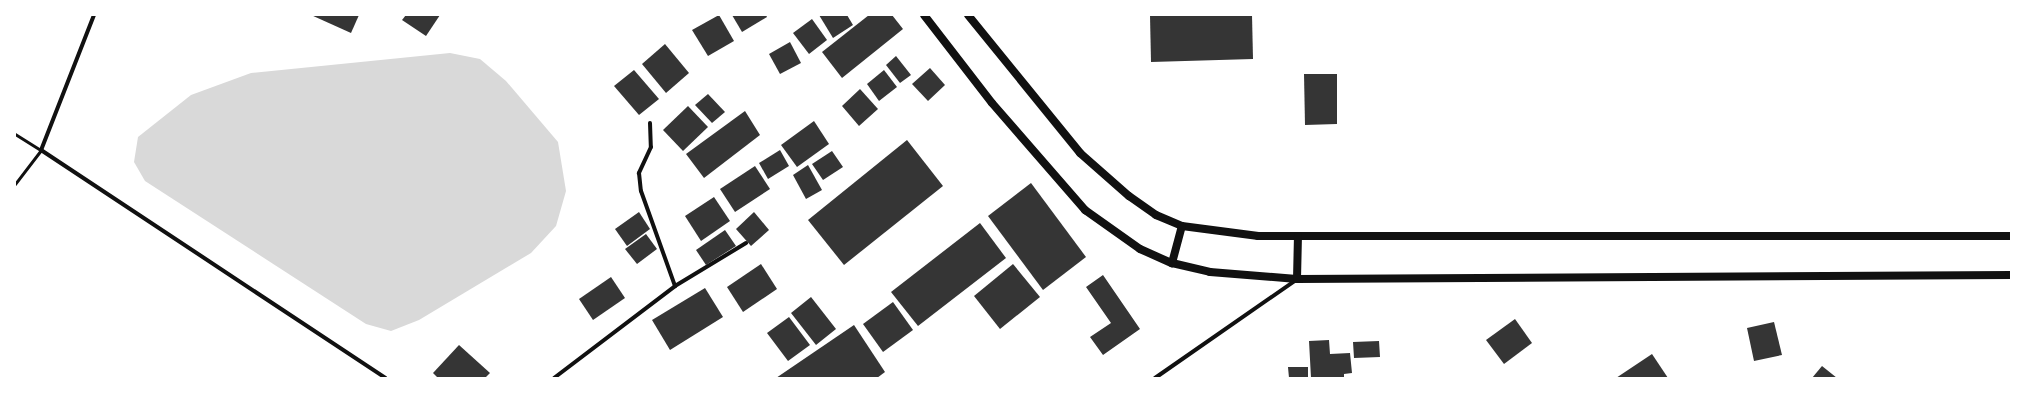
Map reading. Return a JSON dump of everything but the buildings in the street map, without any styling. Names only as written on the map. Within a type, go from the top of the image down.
[{"type":"main road","points":[[924,15],[992,103],[1085,210],[1140,249],[1172,263],[1210,272],[1297,279],[2011,275]]},
{"type":"main road","points":[[968,15],[1080,153],[1129,196],[1156,215],[1182,226],[1258,236],[2011,236]]},
{"type":"main road","points":[[1172,263],[1182,226]]},
{"type":"main road","points":[[1297,279],[1298,236]]},
{"type":"street","points":[[94,15],[41,150],[385,378]]},
{"type":"street","points":[[650,123],[651,147],[639,173],[641,191],[675,286]]},
{"type":"street","points":[[554,378],[675,286],[746,243]]},
{"type":"street","points":[[1155,378],[1297,279]]},
{"type":"lane","points":[[15,134],[41,150],[15,184]]},
{"type":"shaded area","points":[[450,53],[480,59],[506,81],[558,142],[566,191],[556,226],[531,253],[419,320],[391,331],[366,324],[145,181],[134,162],[138,137],[191,95],[251,73]]}]
